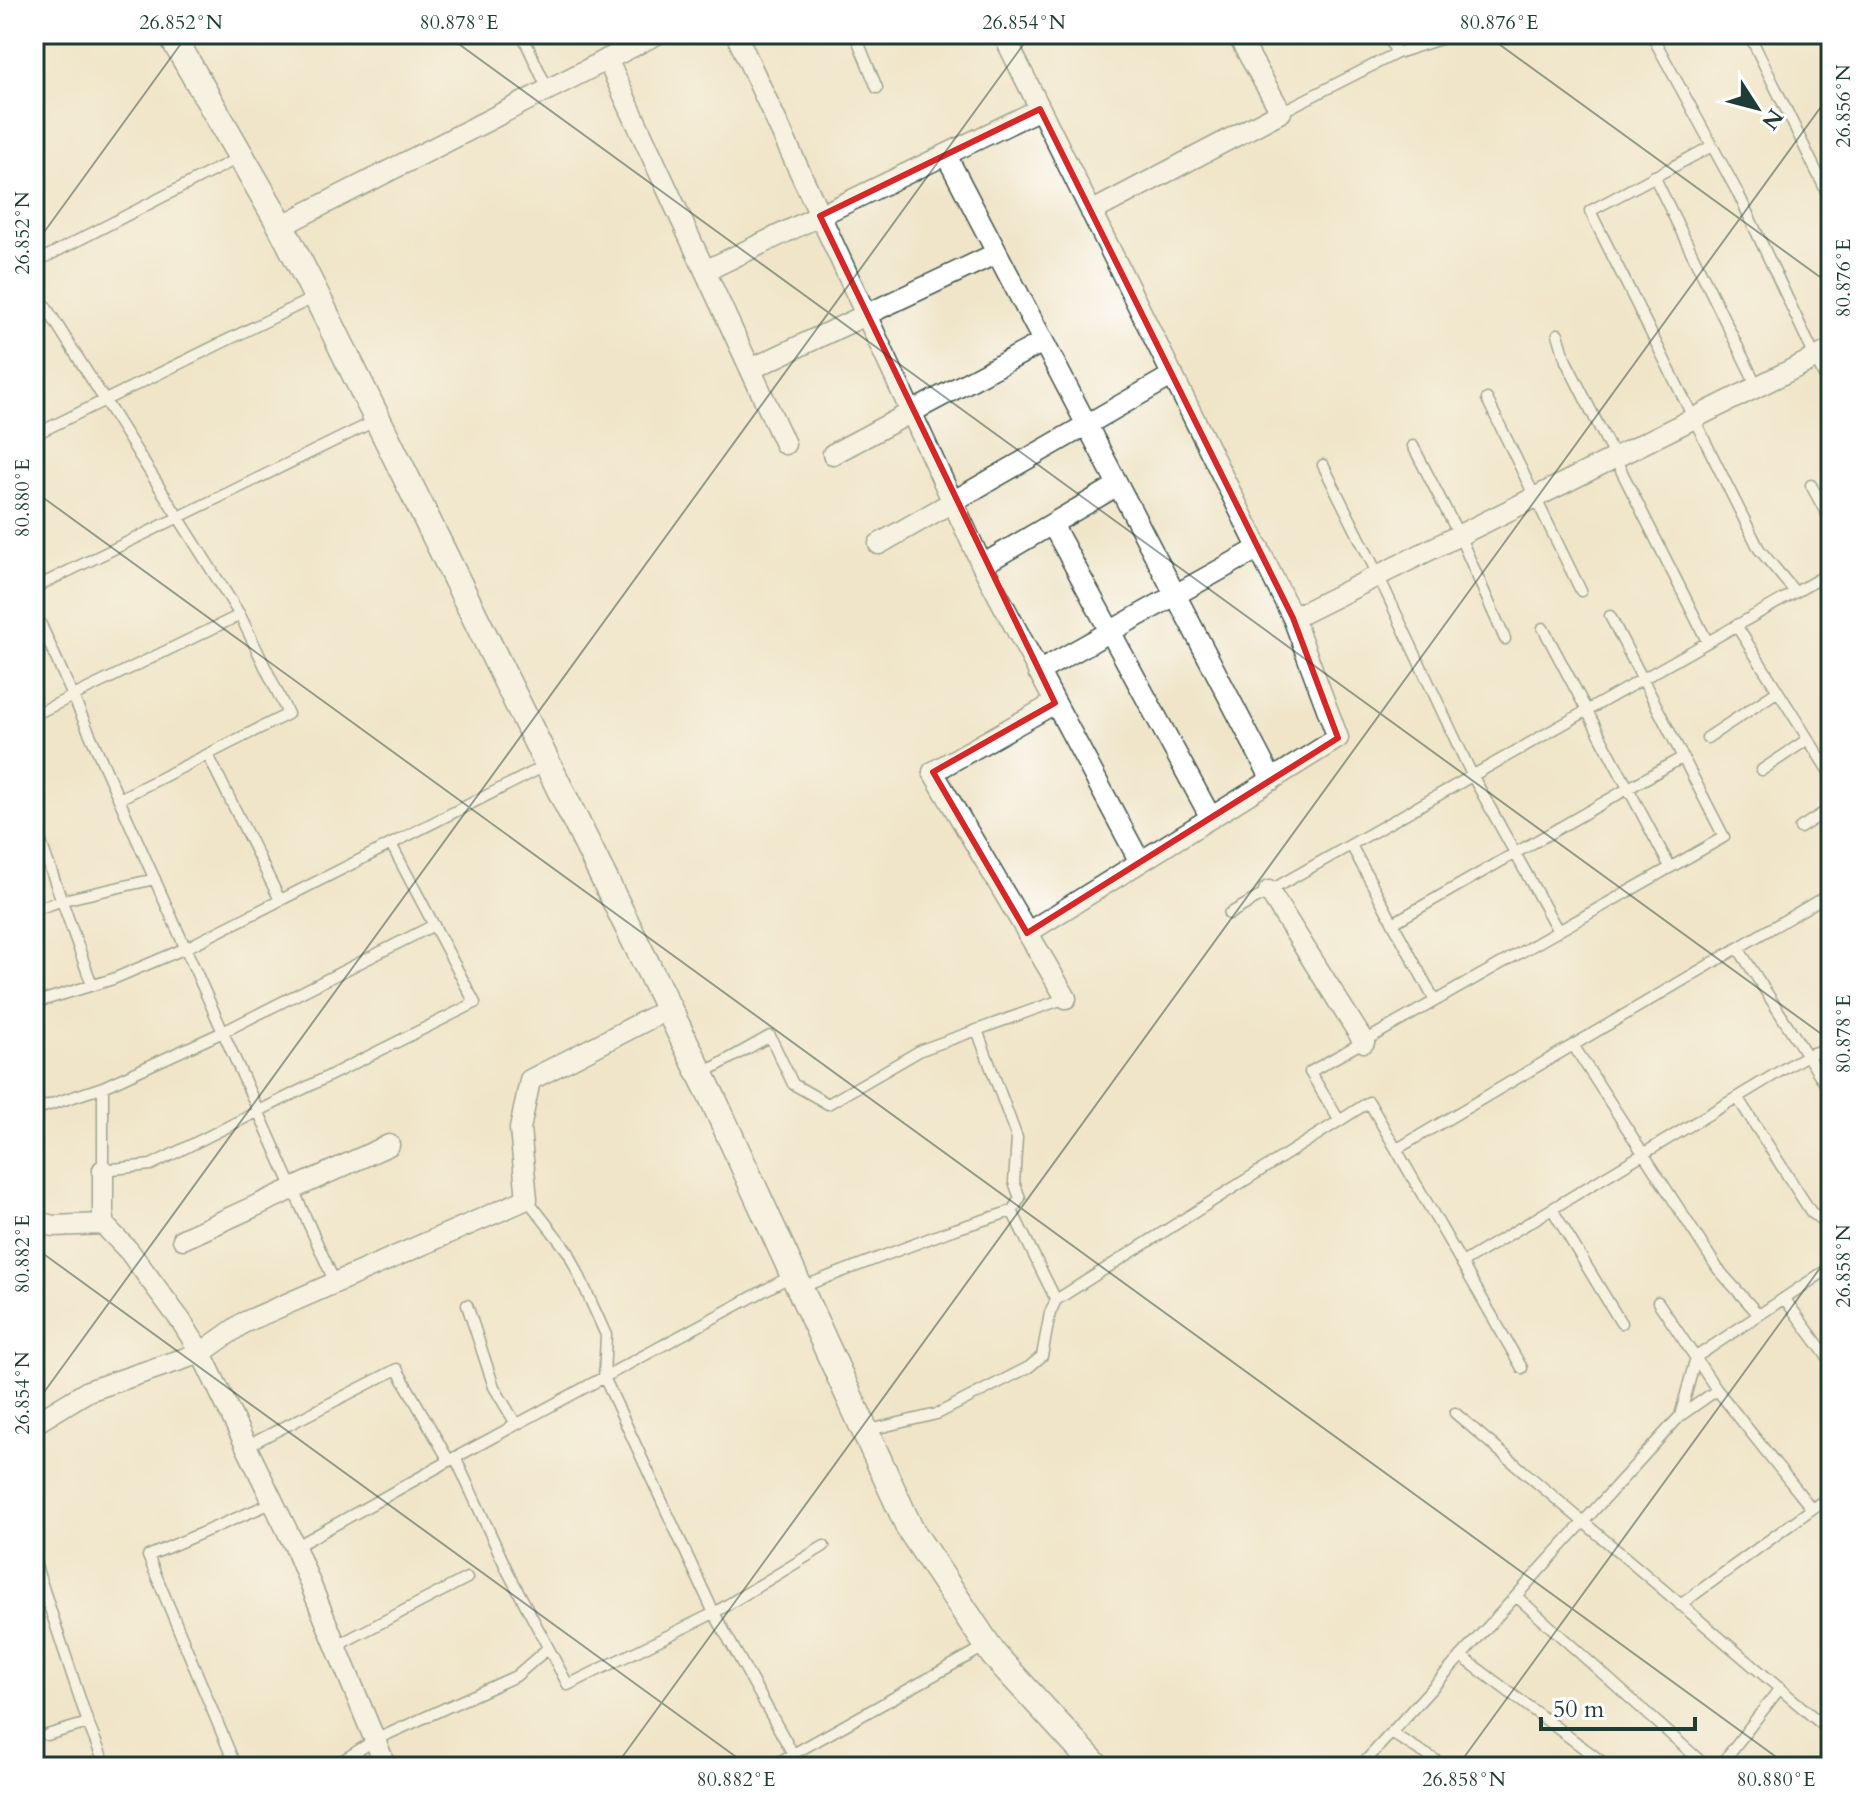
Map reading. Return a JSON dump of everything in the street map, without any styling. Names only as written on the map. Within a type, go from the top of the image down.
[{"type":"street","points":[[171,34],[281,226],[317,297],[701,1075],[910,1529],[988,1645],[1093,1766]]},
{"type":"street","points":[[281,226],[657,34]]},
{"type":"street","points":[[736,34],[982,565],[1140,862]]},
{"type":"street","points":[[1003,34],[1293,618],[1338,738],[1027,933]]},
{"type":"street","points":[[1091,212],[1281,112],[1237,34]]},
{"type":"street","points":[[607,59],[785,444]]},
{"type":"street","points":[[705,271],[1040,109]]},
{"type":"street","points":[[946,155],[1272,780]]},
{"type":"street","points":[[751,369],[997,253]]},
{"type":"street","points":[[833,454],[1043,342]]},
{"type":"street","points":[[1293,618],[1823,354]]},
{"type":"street","points":[[879,544],[1173,375]]},
{"type":"street","points":[[982,565],[1118,485]]},
{"type":"street","points":[[1052,524],[1211,818]]},
{"type":"street","points":[[1038,672],[1259,548]]},
{"type":"street","points":[[1055,703],[933,772],[1066,998]]},
{"type":"street","points":[[1269,891],[1364,1042]]},
{"type":"street","points":[[34,1424],[88,1391],[201,1353],[243,1323],[527,1199],[520,1129],[530,1080],[668,1009]]},
{"type":"street","points":[[183,1239],[389,1145]]},
{"type":"street","points":[[103,1170],[103,1224],[129,1251],[201,1353],[295,1547],[386,1767]]},
{"type":"street","points":[[34,1221],[53,1226],[103,1224]]},
{"type":"lane","points":[[522,34],[548,90]]},
{"type":"lane","points":[[855,34],[877,88]]},
{"type":"lane","points":[[1386,34],[1397,53]]},
{"type":"lane","points":[[1281,112],[1397,53],[1456,34]]},
{"type":"lane","points":[[1651,34],[1823,354],[1831,391]]},
{"type":"lane","points":[[1749,34],[1831,201]]},
{"type":"lane","points":[[1712,146],[1590,211],[1759,549],[1795,592]]},
{"type":"lane","points":[[34,263],[242,156]]},
{"type":"lane","points":[[1654,176],[1757,386]]},
{"type":"lane","points":[[34,288],[240,615],[288,714],[119,799]]},
{"type":"lane","points":[[34,435],[317,297]]},
{"type":"lane","points":[[1558,334],[1566,361],[1707,641]]},
{"type":"lane","points":[[1487,399],[1581,591]]},
{"type":"lane","points":[[34,588],[377,420]]},
{"type":"lane","points":[[1413,446],[1459,535],[1505,639]]},
{"type":"lane","points":[[1323,465],[1472,775],[1558,931]]},
{"type":"lane","points":[[1811,485],[1831,522]]},
{"type":"lane","points":[[1229,914],[1831,572]]},
{"type":"lane","points":[[34,609],[336,1284]]},
{"type":"lane","points":[[34,715],[240,615]]},
{"type":"lane","points":[[1339,1120],[1310,1072],[1724,837],[1610,616]]},
{"type":"lane","points":[[1736,625],[1831,775]]},
{"type":"lane","points":[[1543,628],[1670,867]]},
{"type":"lane","points":[[1707,738],[1778,691]]},
{"type":"lane","points":[[1762,770],[1808,739]]},
{"type":"lane","points":[[208,755],[280,900]]},
{"type":"lane","points":[[1393,923],[1683,757]]},
{"type":"lane","points":[[34,1003],[113,979],[186,948],[547,765]]},
{"type":"lane","points":[[1800,828],[1831,808]]},
{"type":"lane","points":[[34,823],[92,985]]},
{"type":"lane","points":[[103,1087],[103,1170],[151,1165],[475,1003],[391,844]]},
{"type":"lane","points":[[1351,845],[1435,1001]]},
{"type":"lane","points":[[34,910],[63,900],[155,879]]},
{"type":"lane","points":[[1397,1149],[1831,893]]},
{"type":"lane","points":[[34,1110],[103,1087],[223,1032],[434,925]]},
{"type":"lane","points":[[1738,948],[1831,1093]]},
{"type":"lane","points":[[701,1075],[770,1036],[793,1084],[828,1104],[921,1050],[1066,998]]},
{"type":"lane","points":[[295,1547],[604,1377],[796,1281],[1012,1211],[1020,1198],[1014,1182],[1017,1138],[977,1030]]},
{"type":"lane","points":[[1573,1045],[1718,1269],[1759,1315]]},
{"type":"lane","points":[[1462,1263],[1807,1055],[1831,1047]]},
{"type":"lane","points":[[1737,1097],[1811,1212],[1831,1227]]},
{"type":"lane","points":[[865,1431],[937,1414],[1029,1367],[1042,1356],[1050,1313],[1056,1300],[1369,1102],[1522,1368]]},
{"type":"lane","points":[[527,1199],[569,1253],[606,1335],[604,1377],[714,1613],[793,1754]]},
{"type":"lane","points":[[1552,1209],[1621,1323]]},
{"type":"lane","points":[[1012,1211],[1056,1300]]},
{"type":"lane","points":[[1680,1416],[1696,1357],[1831,1267]]},
{"type":"lane","points":[[1784,1298],[1831,1362]]},
{"type":"lane","points":[[1658,1302],[1717,1390],[1812,1509]]},
{"type":"lane","points":[[467,1305],[494,1387],[516,1424],[508,1428]]},
{"type":"lane","points":[[247,1446],[397,1369],[452,1459],[568,1685],[714,1613],[824,1546]]},
{"type":"lane","points":[[1360,1767],[1680,1416],[1717,1390]]},
{"type":"lane","points":[[1455,1413],[1831,1732]]},
{"type":"lane","points":[[1680,1605],[1831,1495]]},
{"type":"lane","points":[[236,1767],[148,1556],[274,1502]]},
{"type":"lane","points":[[34,1560],[88,1723],[106,1767]]},
{"type":"lane","points":[[336,1646],[467,1578]]},
{"type":"lane","points":[[1516,1596],[1707,1767]]},
{"type":"lane","points":[[770,1767],[988,1645]]},
{"type":"lane","points":[[332,1767],[375,1740],[516,1676],[548,1648]]},
{"type":"lane","points":[[1461,1656],[1609,1767]]},
{"type":"lane","points":[[1719,1767],[1780,1688]]},
{"type":"lane","points":[[47,1735],[88,1723]]},
{"type":"lane","points":[[1391,1733],[1447,1767]]},
{"type":"highlighted area","points":[[1040,109],[1293,618],[1338,738],[1027,933],[933,772],[1055,703],[820,216]]}]
